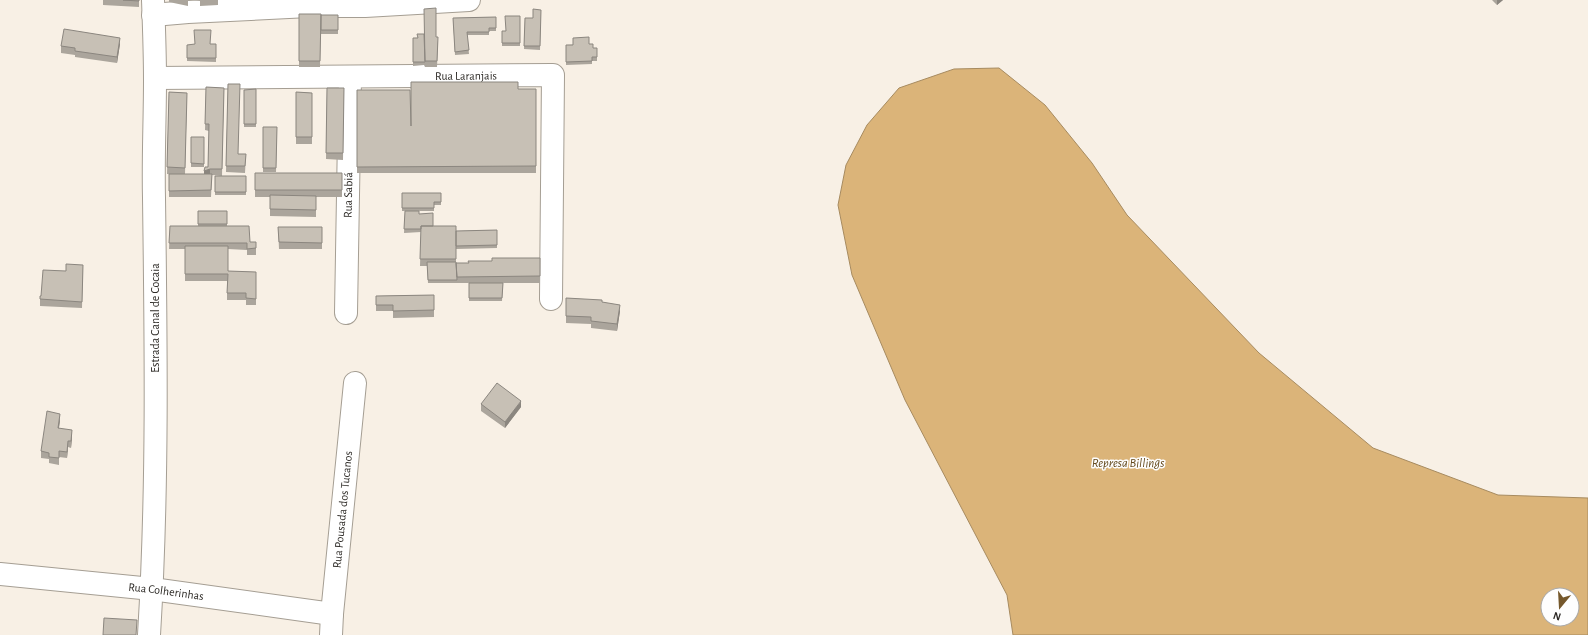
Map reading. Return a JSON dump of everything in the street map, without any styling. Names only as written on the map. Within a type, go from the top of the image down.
[{"type":"street","points":[[153,8],[188,12],[364,3],[469,0]]},
{"type":"street","name":"Estrada Canal de Cocaia","points":[[149,635],[154,532],[156,368],[154,196],[155,78],[153,8]]},
{"type":"street","name":"Rua Laranjais","points":[[155,78],[553,75],[551,299]]},
{"type":"street","name":"Rua Sabiá","points":[[346,313],[350,77]]},
{"type":"street","name":"Rua Pousada dos Tucanos","points":[[331,635],[356,384]]},
{"type":"street","name":"Rua Colherinhas","points":[[0,574],[152,589],[332,614]]},
{"type":"water","name":"Represa Billings","points":[[999,68],[1045,105],[1092,163],[1127,215],[1259,353],[1373,448],[1498,495],[1588,498],[1588,635],[1013,635],[1007,595],[905,400],[852,275],[838,205],[846,165],[867,125],[899,88],[954,69]]},
{"type":"building","points":[[436,8],[436,37],[438,37],[437,61],[425,61],[424,9]]},
{"type":"building","points":[[533,9],[541,10],[540,46],[524,46],[525,18],[533,18]]},
{"type":"building","points":[[299,14],[321,14],[320,61],[299,61]]},
{"type":"building","points":[[321,15],[338,15],[338,30],[321,30]]},
{"type":"building","points":[[505,16],[520,16],[520,43],[502,43],[502,31],[506,31]]},
{"type":"building","points":[[496,17],[496,28],[489,28],[489,32],[467,32],[469,50],[455,52],[453,18]]},
{"type":"building","points":[[64,29],[120,38],[117,57],[75,51],[75,48],[61,46]]},
{"type":"building","points":[[194,30],[211,30],[210,44],[216,44],[216,58],[187,58],[187,45],[195,44]]},
{"type":"building","points":[[417,34],[424,34],[425,62],[413,62],[413,38],[418,38]]},
{"type":"building","points":[[589,37],[589,44],[593,44],[593,48],[597,48],[597,57],[592,57],[592,61],[566,62],[566,45],[573,45],[573,38]]},
{"type":"building","points":[[411,82],[518,82],[518,89],[536,89],[536,166],[357,167],[357,90],[410,90],[411,126]]},
{"type":"building","points":[[228,84],[240,84],[238,154],[246,154],[245,166],[226,166]]},
{"type":"building","points":[[206,87],[224,88],[222,169],[210,169],[204,171],[205,167],[208,167],[209,124],[205,124]]},
{"type":"building","points":[[327,88],[344,88],[343,153],[326,153]]},
{"type":"building","points":[[256,89],[256,124],[244,124],[244,90]]},
{"type":"building","points":[[169,92],[187,93],[185,168],[167,167]]},
{"type":"building","points":[[296,92],[312,93],[312,137],[296,137]]},
{"type":"building","points":[[263,127],[277,127],[276,168],[263,168]]},
{"type":"building","points":[[191,137],[204,137],[204,164],[191,163]]},
{"type":"building","points":[[255,173],[342,173],[342,190],[255,190]]},
{"type":"building","points":[[169,174],[212,174],[211,190],[169,191]]},
{"type":"building","points":[[215,176],[246,176],[246,192],[215,192]]},
{"type":"building","points":[[402,193],[441,193],[441,202],[434,202],[434,208],[402,208]]},
{"type":"building","points":[[270,195],[316,196],[316,210],[270,209]]},
{"type":"building","points":[[198,211],[227,211],[227,224],[198,224]]},
{"type":"building","points":[[405,211],[419,211],[419,214],[433,213],[433,226],[421,226],[421,229],[404,229]]},
{"type":"building","points":[[170,226],[249,226],[250,242],[256,242],[256,248],[247,249],[247,243],[169,243]]},
{"type":"building","points":[[421,226],[456,226],[456,259],[420,259]]},
{"type":"building","points":[[278,227],[322,227],[322,243],[279,242]]},
{"type":"building","points":[[497,230],[497,245],[456,246],[456,231]]},
{"type":"building","points":[[185,246],[228,246],[228,271],[256,272],[256,299],[246,298],[246,293],[227,293],[228,274],[185,274]]},
{"type":"building","points":[[492,258],[540,258],[540,276],[457,277],[456,263],[469,263],[468,261],[492,261]]},
{"type":"building","points":[[427,262],[456,262],[457,280],[428,280]]},
{"type":"building","points":[[66,264],[83,265],[82,302],[40,299],[43,270],[66,271]]},
{"type":"building","points":[[469,283],[503,283],[502,298],[469,298]]},
{"type":"building","points":[[434,295],[434,310],[393,311],[393,305],[376,305],[376,296]]},
{"type":"building","points":[[566,298],[602,300],[602,302],[620,305],[617,324],[591,321],[591,317],[566,316]]},
{"type":"building","points":[[497,383],[521,401],[505,422],[481,404]]},
{"type":"building","points":[[47,411],[60,414],[58,428],[72,430],[71,441],[68,441],[67,452],[59,451],[59,458],[49,457],[49,453],[41,451]]},
{"type":"building","points":[[104,618],[137,620],[136,635],[103,635]]}]
